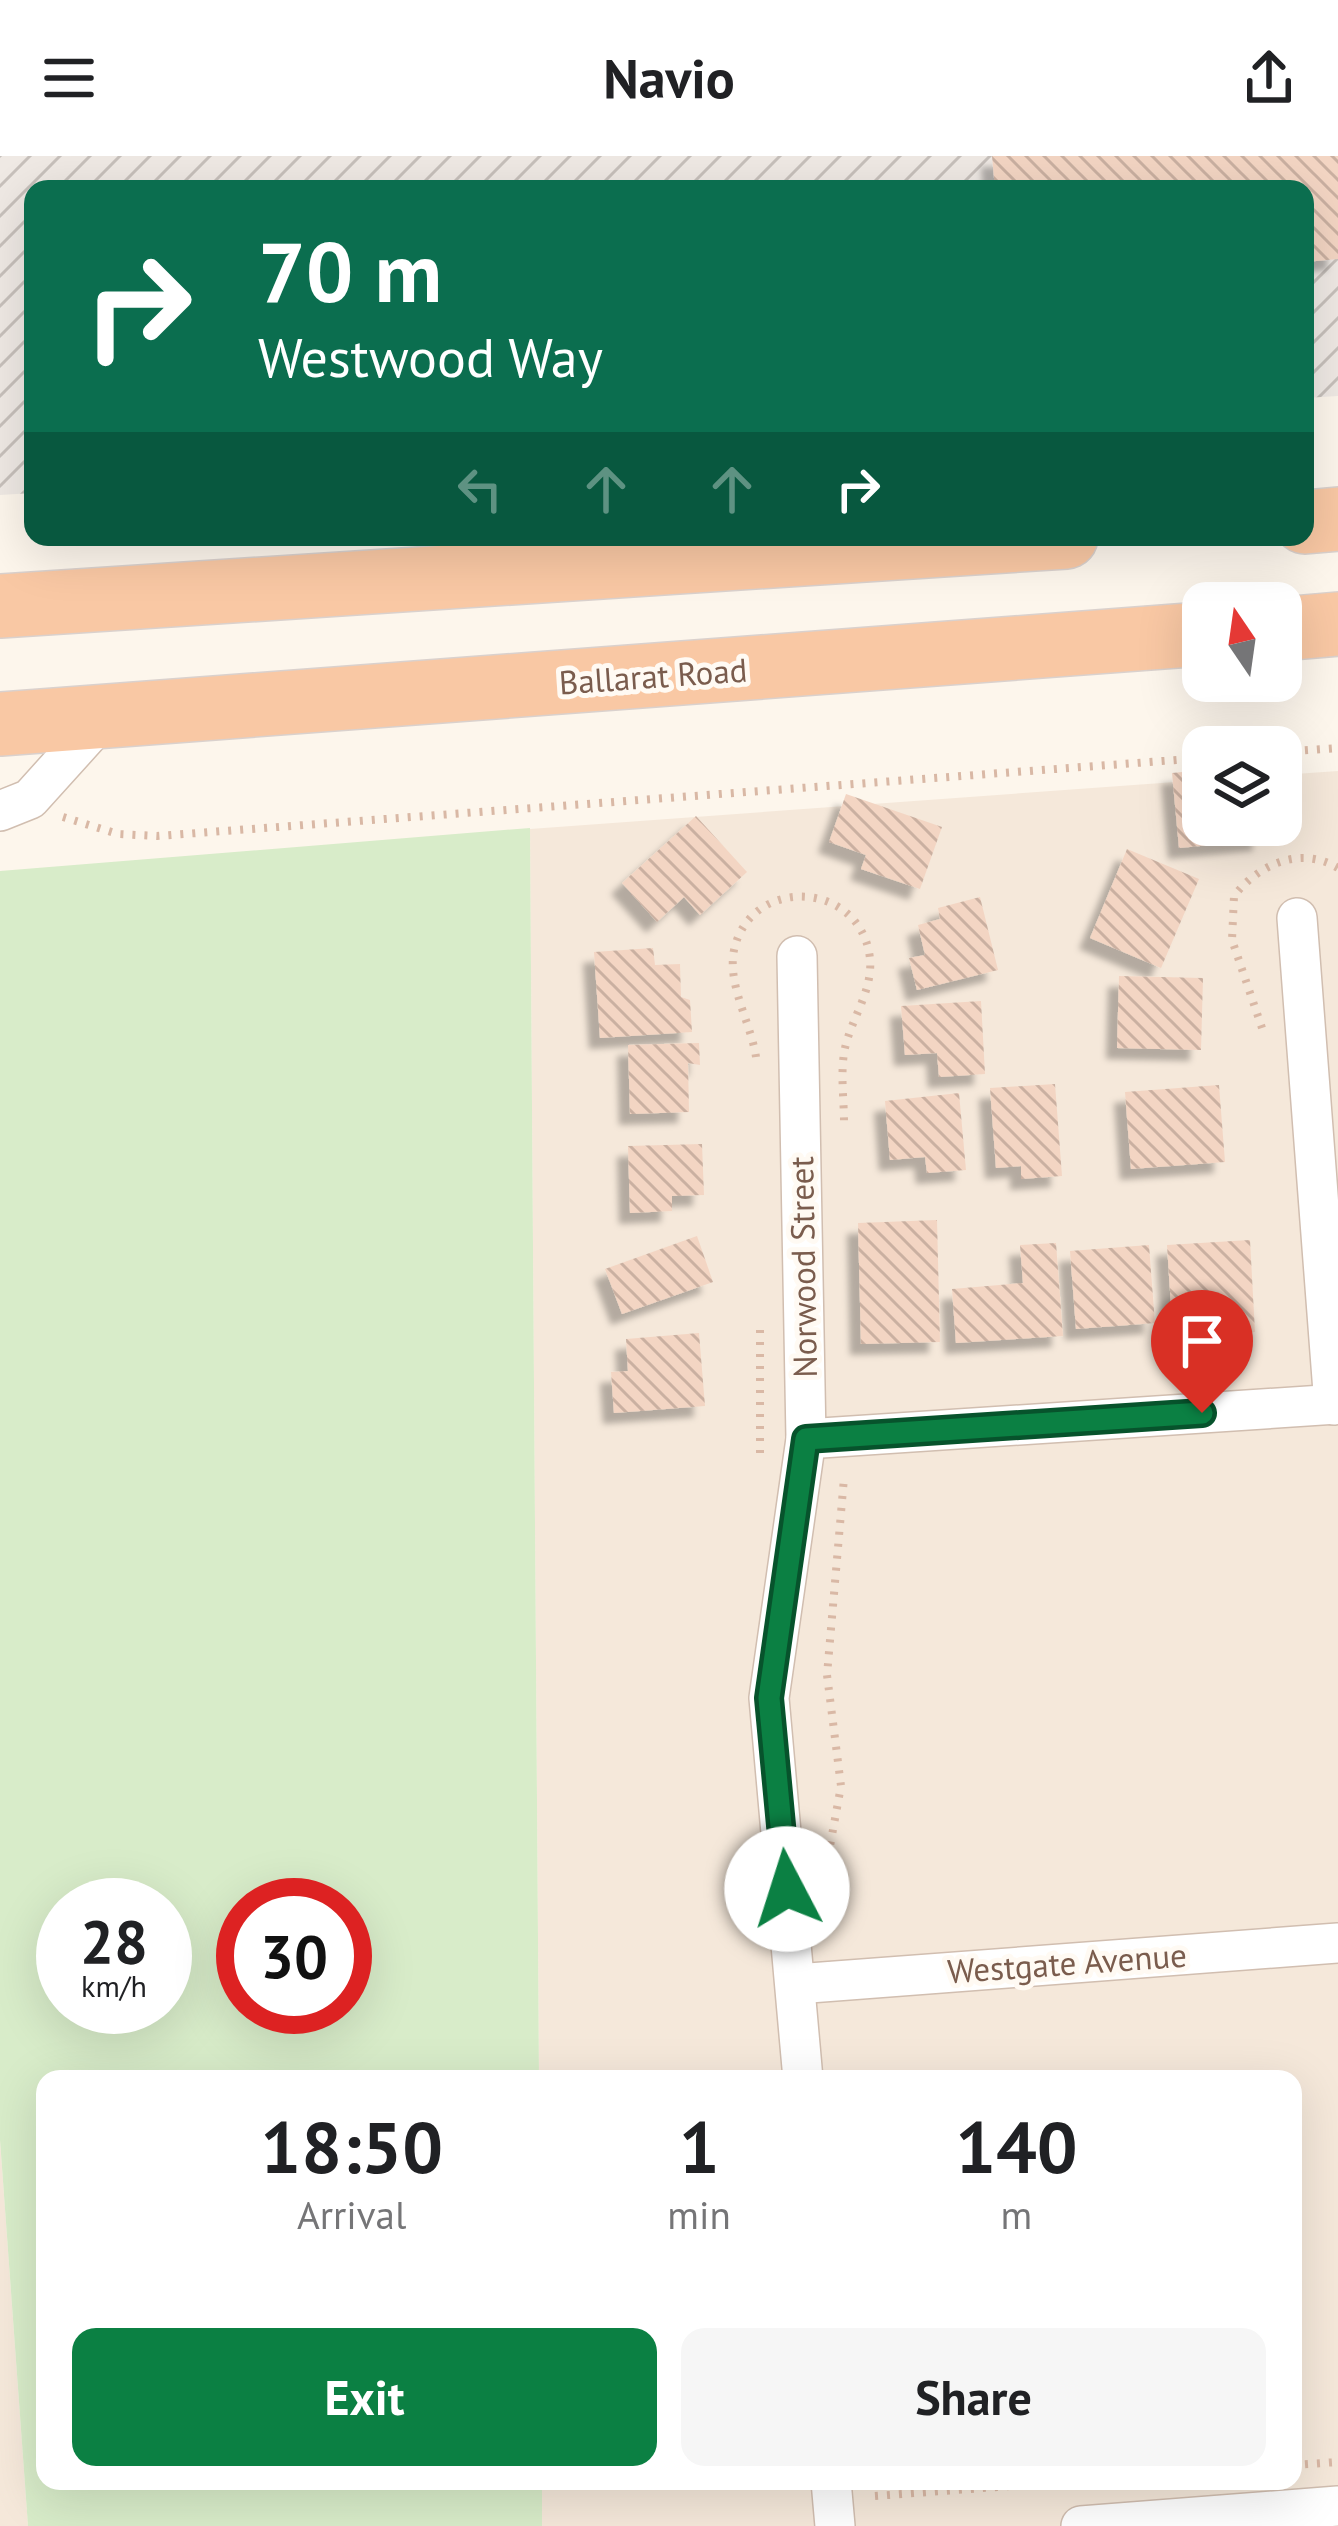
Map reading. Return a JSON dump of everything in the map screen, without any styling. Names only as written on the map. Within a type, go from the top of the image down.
[{"type":"highway","points":[[0,606],[927,546]]},
{"type":"highway","points":[[1302,627],[1338,624]]},
{"type":"highway","name":"Ballarat Road","points":[[0,724],[1182,636]]},
{"type":"street","points":[[15,805],[104,717]]},
{"type":"street","points":[[806,1439],[1336,1404],[1297,918]]},
{"type":"street","name":"Norwood Street","points":[[797,956],[806,1439],[769,1698],[802,2070]]},
{"type":"street","name":"Westgate Avenue","points":[[796,1984],[1338,1943]]},
{"type":"street","points":[[832,2490],[835,2526]]},
{"type":"street","points":[[1081,2526],[1338,2506]]},
{"type":"path","points":[[1302,751],[1338,748]]},
{"type":"path","points":[[15,805],[91,827],[158,836],[1182,760]]},
{"type":"path","points":[[1302,2464],[1338,2462]]},
{"type":"path","points":[[874,2496],[956,2490]]},
{"type":"shaded area","points":[[0,156],[1338,156],[1338,396],[1314,397],[1314,180],[24,180],[24,494],[0,495]]},
{"type":"shaded area","points":[[1338,771],[1338,2526],[542,2526],[542,2490],[1302,2490],[1302,2070],[539,2070],[530,829],[1182,782],[1182,846],[1302,846],[1302,774]]},
{"type":"shaded area","points":[[0,2140],[28,2526],[0,2526]]},
{"type":"green space","points":[[530,828],[539,2070],[36,2070],[36,2490],[542,2490],[542,2526],[28,2526],[0,2140],[0,871]]},
{"type":"building","points":[[992,156],[1338,156],[1338,259],[1314,261],[1314,180],[994,180]]},
{"type":"building","points":[[1182,772],[1182,846],[1200,846],[1179,848],[1172,773]]},
{"type":"building","points":[[846,794],[942,827],[920,889],[861,869],[866,855],[829,842]]},
{"type":"building","points":[[696,816],[747,872],[700,915],[684,897],[657,922],[622,883]]},
{"type":"building","points":[[1127,849],[1199,879],[1161,968],[1090,938]]},
{"type":"building","points":[[980,897],[998,970],[917,990],[909,958],[925,955],[918,925],[940,919],[938,908]]},
{"type":"building","points":[[653,948],[655,965],[680,964],[681,997],[690,1000],[692,1032],[600,1038],[594,952]]},
{"type":"building","points":[[1119,976],[1203,978],[1201,1050],[1117,1048]]},
{"type":"building","points":[[981,1001],[985,1074],[939,1077],[937,1053],[905,1055],[901,1006]]},
{"type":"building","points":[[699,1043],[700,1065],[688,1063],[689,1112],[630,1114],[628,1045]]},
{"type":"building","points":[[1055,1084],[1062,1176],[1021,1179],[1021,1166],[996,1168],[990,1088]]},
{"type":"building","points":[[1219,1085],[1225,1162],[1131,1169],[1125,1092]]},
{"type":"building","points":[[959,1093],[966,1170],[927,1173],[925,1157],[890,1160],[885,1101]]},
{"type":"building","points":[[702,1144],[704,1195],[672,1196],[672,1211],[630,1213],[628,1146]]},
{"type":"building","points":[[937,1220],[940,1342],[861,1344],[858,1223]]},
{"type":"building","points":[[697,1236],[713,1282],[622,1314],[605,1269]]},
{"type":"building","points":[[1250,1240],[1255,1332],[1173,1337],[1167,1245]]},
{"type":"building","points":[[1056,1243],[1063,1336],[956,1343],[952,1289],[1023,1283],[1020,1245]]},
{"type":"building","points":[[1149,1245],[1155,1323],[1076,1329],[1070,1251]]},
{"type":"building","points":[[699,1333],[705,1406],[614,1413],[611,1372],[628,1371],[626,1339]]},
{"type":"route","points":[[787,1889],[769,1698],[806,1439],[1202,1413]]}]
